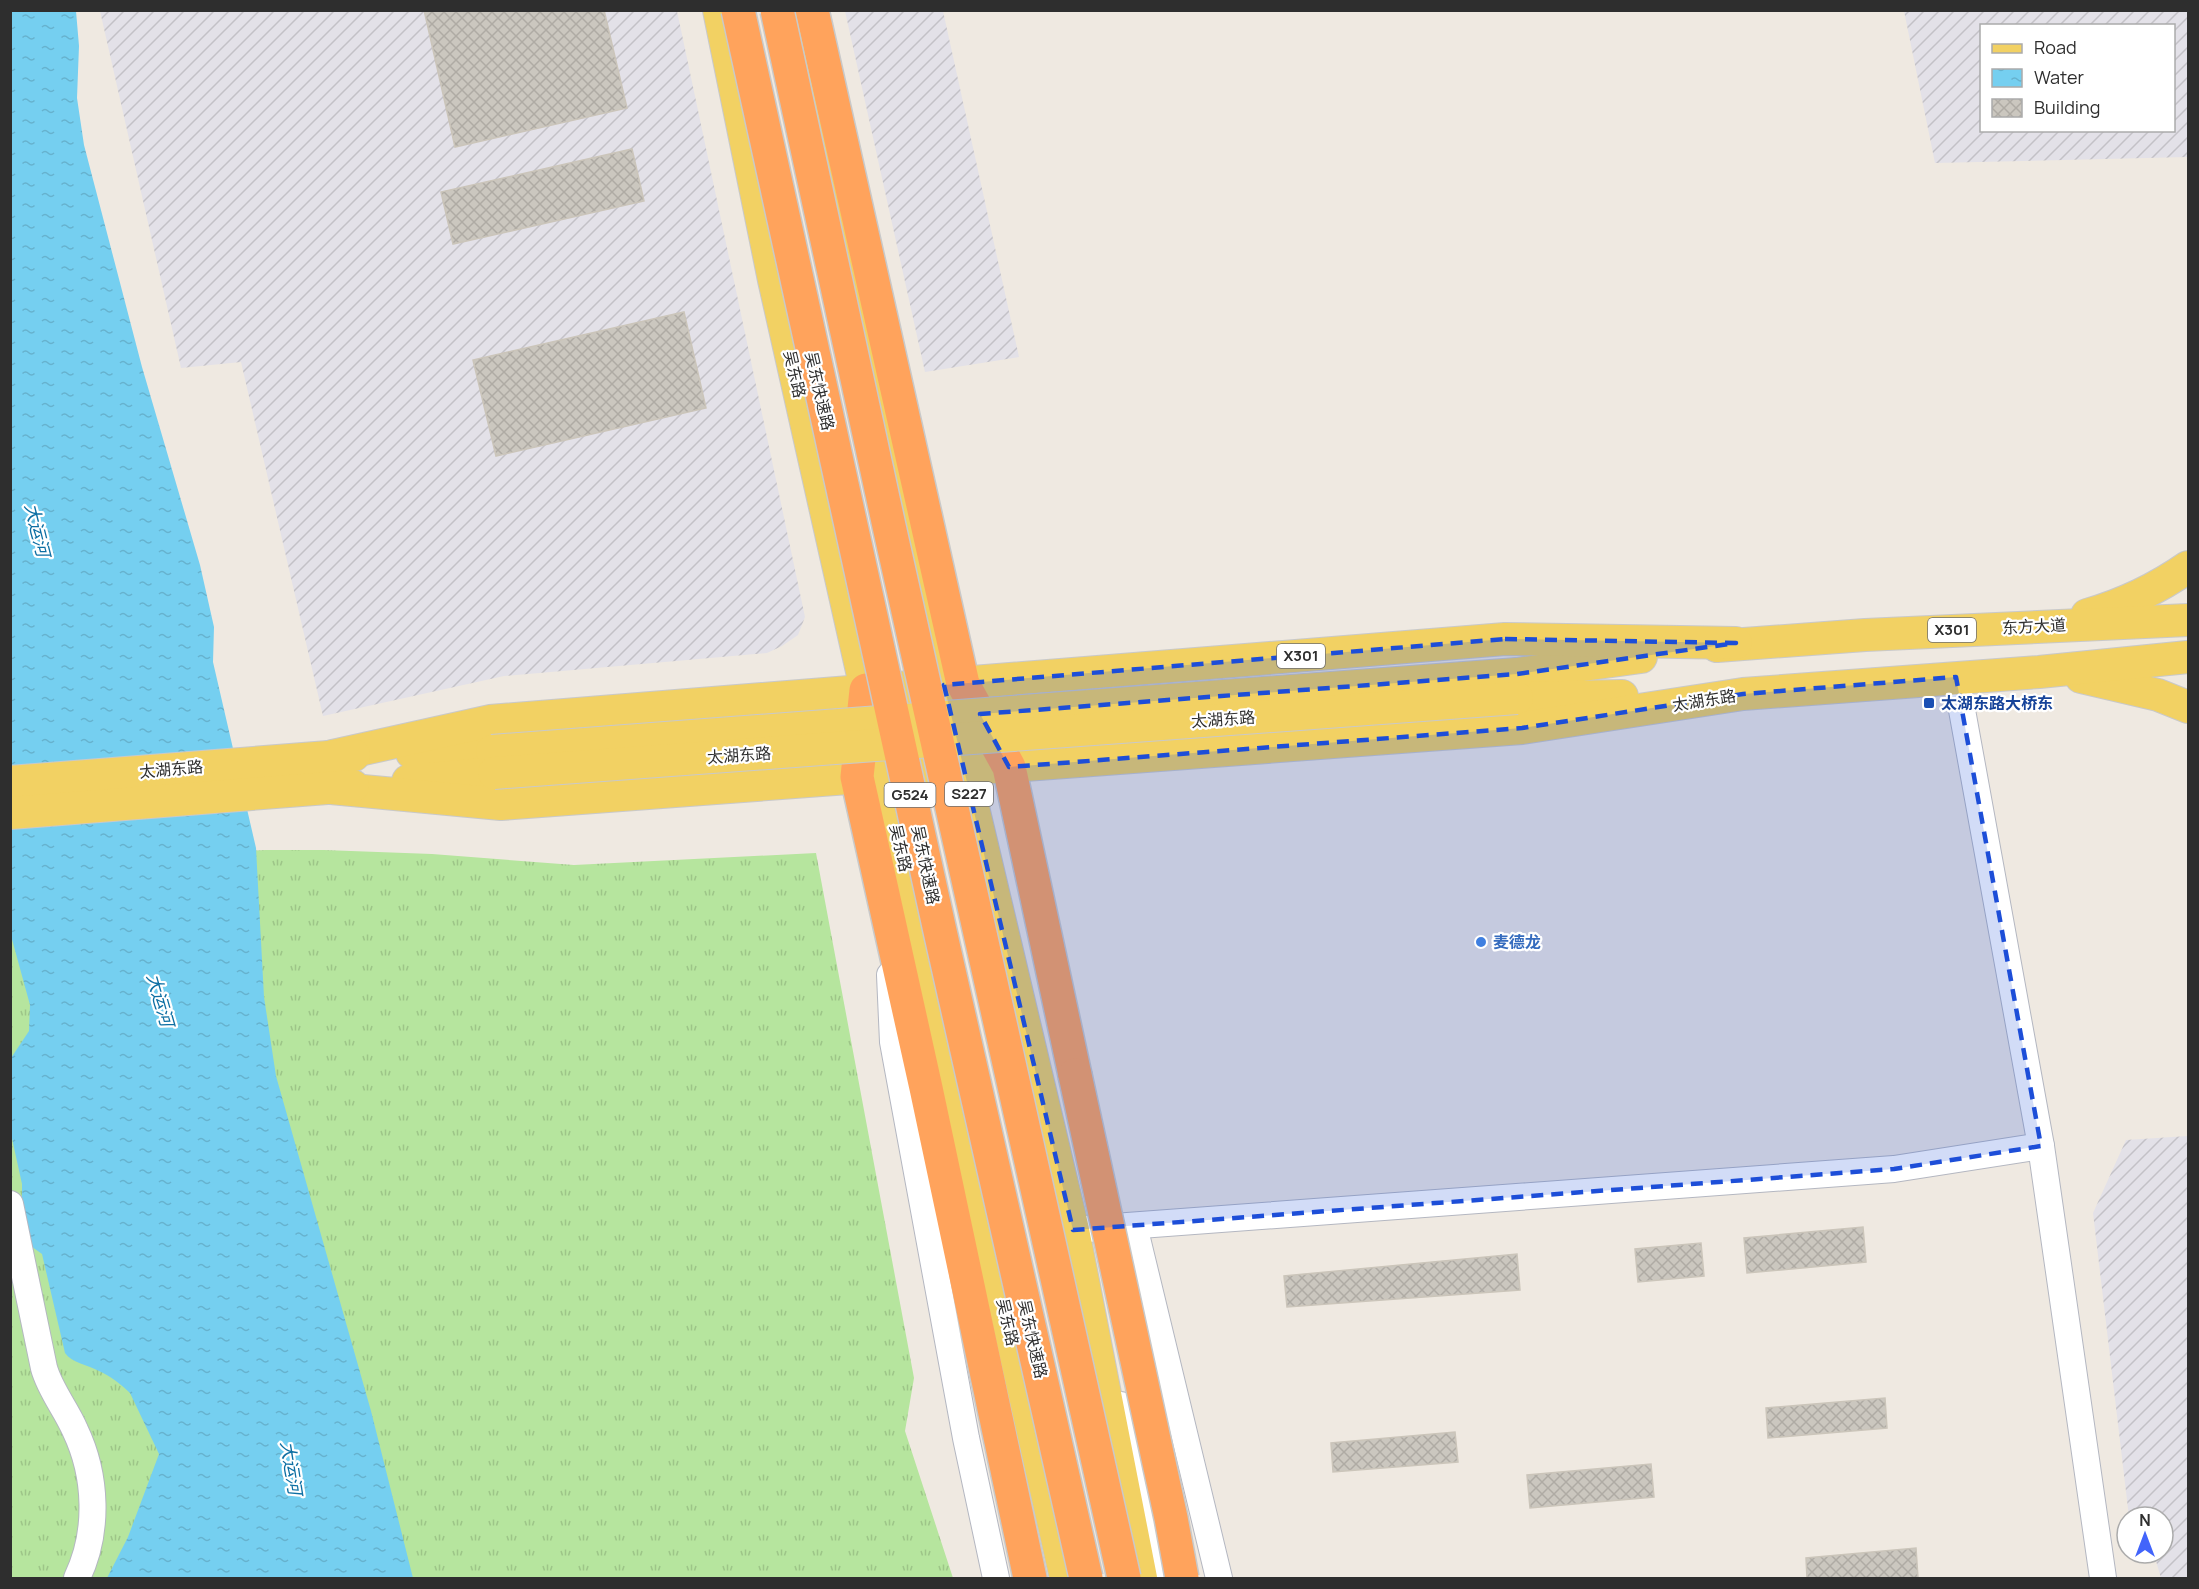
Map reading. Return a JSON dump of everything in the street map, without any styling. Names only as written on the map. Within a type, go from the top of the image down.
[{"type":"highway","name":"吴东快速路","points":[[738,10],[940,931],[1086,1578]]},
{"type":"highway","name":"G524","points":[[777,10],[886,515],[1124,1578]]},
{"type":"highway","points":[[807,11],[953,684],[1009,766],[1182,1578]]},
{"type":"highway","points":[[866,690],[871,776],[889,918],[1030,1578]]},
{"type":"main road","name":"吴东路","points":[[719,10],[774,280],[866,690]]},
{"type":"main road","points":[[2039,626],[2069,620],[2114,606],[2162,583],[2188,567]]},
{"type":"main road","points":[[2188,579],[2188,595]]},
{"type":"main road","name":"东方大道","points":[[1736,643],[2188,620]]},
{"type":"main road","name":"太湖东路","points":[[332,756],[490,722],[866,690],[1505,639],[1736,643]]},
{"type":"main road","name":"太湖东路","points":[[10,813],[331,788],[1517,686],[1736,643]]},
{"type":"main road","points":[[1743,694],[2039,672],[2188,657]]},
{"type":"main road","points":[[2039,672],[2081,677],[2124,686],[2188,707]]},
{"type":"main road","name":"S227","points":[[953,684],[964,770],[1073,1230],[1142,1578]]},
{"type":"main road","name":"太湖东路","points":[[10,782],[332,756],[492,751],[1517,686],[1743,694]]},
{"type":"main road","name":"太湖东路","points":[[331,788],[501,804],[1522,728],[1743,694]]},
{"type":"main road","name":"吴东路","points":[[871,776],[1066,1578]]},
{"type":"street","points":[[1956,677],[2041,1146],[2103,1578]]},
{"type":"street","points":[[889,918],[892,1042],[964,1427],[996,1578]]},
{"type":"street","points":[[1168,1578],[1073,1230],[1894,1169],[2041,1146]]},
{"type":"street","points":[[10,1204],[47,1379],[56,1392],[84,1449],[90,1473],[93,1519],[83,1567],[77,1578]]},
{"type":"street","points":[[1134,1226],[1219,1578]]},
{"type":"highlighted area","points":[[1505,639],[1736,643],[1517,674],[980,714],[1009,767],[1522,728],[1743,694],[1956,677],[2041,1146],[1894,1169],[1073,1230],[944,685]]},
{"type":"shaded area","points":[[100,11],[677,11],[805,617],[798,635],[767,653],[504,676],[323,716],[241,362],[181,368]]},
{"type":"shaded area","points":[[845,11],[943,11],[1019,357],[925,372]]},
{"type":"shaded area","points":[[1904,11],[2188,11],[2188,157],[1935,163]]},
{"type":"shaded area","points":[[2188,1136],[2188,1578],[2161,1578],[2157,1565],[2175,1565],[2175,1505],[2128,1505],[2093,1213],[2126,1140]]},
{"type":"green space","points":[[266,850],[432,854],[574,865],[816,853],[914,1378],[905,1431],[953,1578],[11,1578],[10,859]]},
{"type":"water","name":"大运河","points":[[10,11],[76,11],[79,46],[77,98],[84,145],[142,367],[200,565],[214,627],[213,662],[256,848],[264,997],[276,1076],[371,1411],[413,1578],[107,1578],[128,1537],[159,1454],[130,1393],[107,1375],[76,1362],[65,1353],[42,1254],[28,1244],[22,1211],[22,1184],[11,1134],[11,1058],[29,1031],[30,1005],[10,932]]},
{"type":"building","points":[[424,10],[604,10],[627,108],[455,147]]},
{"type":"building","points":[[632,149],[644,201],[453,244],[441,192]]},
{"type":"building","points":[[684,312],[706,408],[496,456],[473,360]]},
{"type":"building","points":[[1863,1227],[1866,1262],[1747,1273],[1744,1238]]},
{"type":"building","points":[[1701,1243],[1704,1276],[1638,1282],[1635,1249]]},
{"type":"building","points":[[1517,1254],[1520,1290],[1287,1307],[1284,1276]]},
{"type":"building","points":[[1885,1398],[1887,1428],[1768,1438],[1766,1408]]},
{"type":"building","points":[[1455,1432],[1458,1462],[1333,1472],[1331,1443]]},
{"type":"building","points":[[1651,1464],[1654,1497],[1530,1508],[1527,1475]]},
{"type":"building","points":[[1916,1548],[1918,1578],[1807,1578],[1806,1558]]},
{"type":"place","name":"太湖东路大桥东","points":[[1929,703]]},
{"type":"place","name":"麦德龙","points":[[1481,942]]}]
